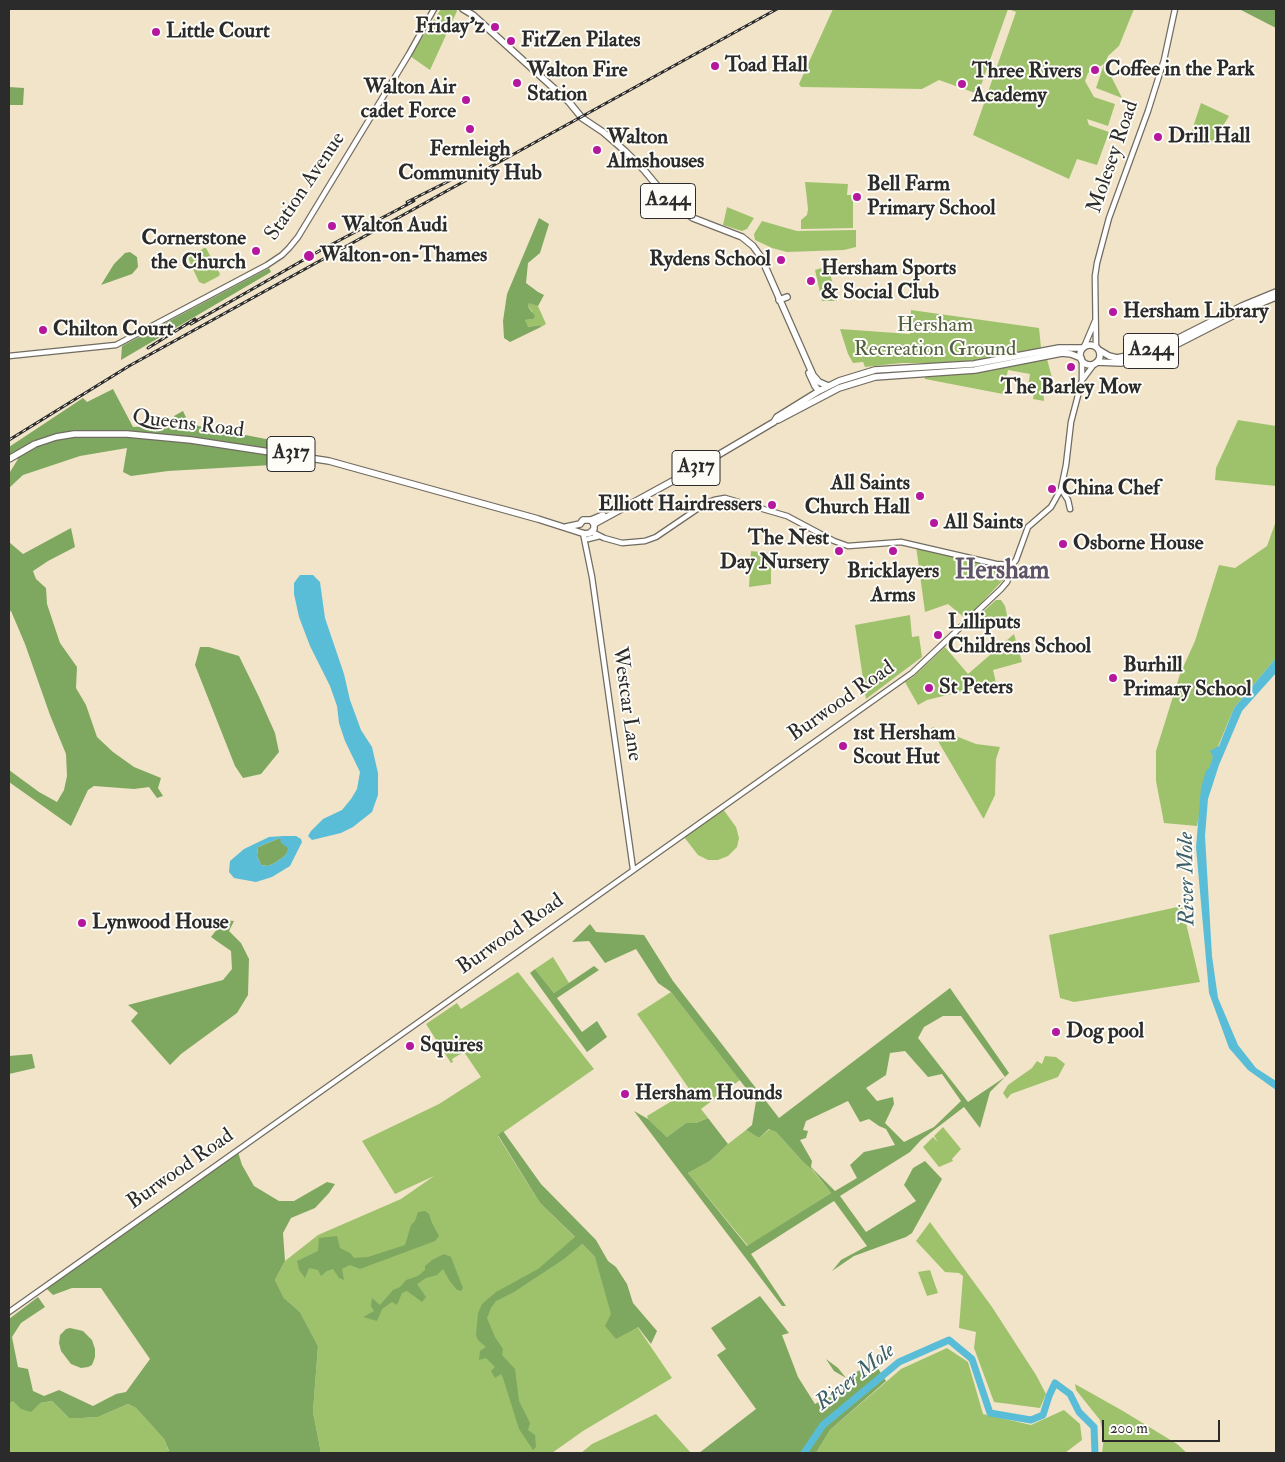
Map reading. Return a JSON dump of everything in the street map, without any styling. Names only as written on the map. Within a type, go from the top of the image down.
[{"type":"main road","name":"A244","points":[[463,9],[473,15],[569,102],[582,118],[603,132],[626,153],[673,205],[693,218],[745,239],[756,249],[814,375],[819,382],[828,386]]},
{"type":"main road","name":"A244","points":[[469,9],[473,15]]},
{"type":"main road","name":"A244","points":[[1098,349],[1108,356],[1117,358],[1155,350],[1242,306],[1276,292]]},
{"type":"main road","points":[[779,300],[786,297]]},
{"type":"main road","name":"A244","points":[[1096,362],[1125,362],[1158,354],[1242,311],[1276,297]]},
{"type":"main road","points":[[788,339],[795,336]]},
{"type":"main road","name":"A244","points":[[799,344],[815,386],[819,391]]},
{"type":"main road","points":[[1090,345],[1098,349],[1100,355],[1096,362],[1088,364],[1071,354],[1062,353],[975,370],[875,376],[839,388],[824,392],[819,391],[858,374],[875,370],[974,364],[1060,348],[1090,345]]},
{"type":"main road","points":[[1081,359],[1081,352],[1084,347]]},
{"type":"main road","name":"A317","points":[[592,533],[606,517],[662,488],[774,422],[839,388]]},
{"type":"main road","name":"A317","points":[[774,422],[777,417],[819,391]]},
{"type":"main road","name":"Queens Road","points":[[10,459],[35,444],[56,437],[74,434],[127,434],[206,442],[329,461],[564,527],[592,533]]},
{"type":"main road","name":"A317","points":[[592,533],[617,511]]},
{"type":"main road","name":"Queens Road","points":[[564,527],[580,524],[583,520],[592,533]]},
{"type":"main road","points":[[580,524],[592,533]]},
{"type":"street","name":"Molesey Road","points":[[1098,349],[1095,276],[1097,263],[1109,218],[1162,69],[1176,9]]},
{"type":"street","name":"Station Avenue","points":[[9,356],[116,344],[282,255],[298,237],[434,10]]},
{"type":"street","name":"Molesey Road","points":[[1084,347],[1096,318]]},
{"type":"street","points":[[1012,565],[1016,560],[1028,528],[1051,507],[1060,489],[1066,465],[1072,414],[1082,380],[1081,359]]},
{"type":"street","points":[[1082,380],[1096,362]]},
{"type":"street","points":[[1060,489],[1068,500],[1070,509]]},
{"type":"street","name":"Queens Road","points":[[592,533],[628,544],[646,541],[656,537],[706,503],[724,498],[787,516],[834,541],[848,546],[901,542],[996,564],[1012,565]]},
{"type":"street","name":"Westcar Lane","points":[[592,533],[633,869]]},
{"type":"street","name":"Burwood Road","points":[[9,1312],[912,673],[1001,589],[1007,582],[1012,565]]},
{"type":"green space","points":[[441,9],[456,9],[457,11],[430,70],[410,56]]},
{"type":"green space","points":[[833,9],[1008,9],[978,94],[939,80],[922,89],[801,87],[799,84]]},
{"type":"green space","points":[[1008,9],[1134,9],[1119,46],[1108,56],[1105,64],[1122,98],[1096,88],[1104,64],[1088,73],[1085,81],[1094,97],[1115,104],[1108,126],[1087,119],[1089,125],[1109,132],[1097,165],[1077,159],[1069,179],[973,135],[1016,12]]},
{"type":"green space","points":[[1239,9],[1276,9],[1276,28]]},
{"type":"green space","points":[[9,87],[24,88],[23,105],[9,105]]},
{"type":"green space","points":[[1201,103],[1229,116],[1214,141],[1205,145],[1196,142],[1192,136],[1192,130]]},
{"type":"green space","points":[[805,182],[848,184],[847,195],[853,195],[853,228],[801,229],[801,220],[807,215],[808,209]]},
{"type":"green space","points":[[727,207],[754,218],[747,229],[742,231],[723,225]]},
{"type":"green space","points":[[539,218],[549,224],[540,253],[528,263],[526,283],[544,295],[538,306],[529,303],[528,307],[535,316],[533,319],[525,320],[528,327],[540,325],[541,327],[510,342],[504,338],[503,321],[507,294]]},
{"type":"green space","points":[[762,221],[797,231],[856,230],[856,247],[844,250],[787,252],[772,248],[755,240],[754,234]]},
{"type":"green space","points":[[206,248],[220,274],[204,284],[199,282],[188,258]]},
{"type":"green space","points":[[130,252],[137,257],[138,267],[132,274],[101,285],[114,264],[125,253]]},
{"type":"green space","points":[[828,266],[837,301],[822,301],[815,270]]},
{"type":"green space","points":[[269,268],[271,272],[121,360],[122,346]]},
{"type":"green space","points":[[529,302],[538,306],[546,324],[541,327],[540,325],[528,327],[525,320],[532,319],[532,311],[528,307]]},
{"type":"green space","name":"Hersham Recreation Ground","points":[[911,310],[1039,328],[1041,348],[995,358],[949,363],[902,363],[865,367],[863,362],[853,363],[840,329],[910,334]]},
{"type":"green space","points":[[1047,359],[1054,385],[1043,389],[1044,401],[1033,399],[1035,388],[1028,387],[1030,374],[1008,370],[1003,394],[925,379],[924,375]]},
{"type":"green space","points":[[113,389],[133,427],[170,425],[175,422],[174,416],[183,411],[189,424],[312,448],[306,463],[168,471],[131,476],[123,472],[127,448],[80,456],[23,475],[9,488],[10,472],[18,459],[9,456],[9,447],[83,398],[87,402]]},
{"type":"green space","points":[[1238,420],[1276,426],[1276,486],[1215,480],[1216,468]]},
{"type":"green space","points":[[1276,521],[1276,658],[1234,708],[1209,768],[1197,826],[1164,823],[1156,781],[1156,751],[1180,674],[1195,641],[1219,565],[1235,568],[1267,546]]},
{"type":"green space","points":[[71,528],[75,547],[33,571],[36,579],[46,588],[47,604],[60,643],[77,667],[76,688],[86,705],[97,737],[113,752],[134,767],[161,778],[158,788],[163,796],[157,798],[149,787],[134,789],[94,786],[88,790],[71,826],[9,782],[9,770],[39,792],[57,802],[64,790],[67,776],[66,754],[25,644],[11,611],[9,612],[9,542],[23,554]]},
{"type":"green space","points":[[916,546],[1004,568],[1007,571],[1005,578],[966,619],[948,604],[925,612]]},
{"type":"green space","points":[[751,551],[771,553],[771,584],[749,587]]},
{"type":"green space","points":[[996,600],[1001,600],[1005,606],[1007,615],[1005,621],[982,624],[976,618]]},
{"type":"green space","points":[[910,615],[912,637],[919,636],[922,657],[866,699],[855,625]]},
{"type":"green space","points":[[1014,634],[1022,662],[993,670],[996,683],[927,700],[918,705],[905,682],[913,677],[945,647],[968,674]]},
{"type":"green space","points":[[200,647],[209,647],[239,656],[259,697],[275,733],[279,752],[261,774],[243,778],[235,766],[195,665]]},
{"type":"green space","points":[[933,727],[976,744],[1000,747],[996,759],[995,795],[984,818],[931,729]]},
{"type":"green space","points":[[723,809],[736,827],[739,838],[737,847],[728,856],[718,860],[708,860],[698,855],[684,837]]},
{"type":"green space","points":[[280,838],[289,848],[286,855],[268,866],[261,865],[257,856],[258,847]]},
{"type":"green space","points":[[1182,906],[1200,982],[1074,1002],[1060,998],[1049,935]]},
{"type":"green space","points":[[224,920],[234,921],[229,931],[241,943],[249,959],[248,995],[237,1013],[181,1054],[170,1065],[131,1021],[138,1013],[128,1005],[223,980],[232,969],[231,951],[211,937]]},
{"type":"green space","points":[[590,924],[596,932],[644,935],[673,981],[779,1118],[950,988],[1009,1073],[1005,1077],[990,1092],[980,1128],[964,1107],[921,1140],[910,1152],[840,1196],[866,1232],[916,1201],[904,1185],[913,1168],[925,1161],[942,1179],[912,1233],[906,1237],[854,1256],[832,1271],[841,1260],[867,1246],[834,1201],[751,1254],[786,1306],[782,1306],[634,1111],[648,1119],[667,1137],[686,1123],[696,1123],[708,1118],[728,1144],[710,1161],[688,1173],[747,1246],[831,1193],[813,1170],[803,1162],[776,1132],[769,1129],[759,1138],[746,1130],[752,1125],[756,1101],[671,992],[658,983],[636,949],[605,963],[589,941],[572,942]],"holes":[[[943,1016],[961,1016],[1005,1077],[968,1102],[918,1038],[924,1027]],[[905,1051],[928,1077],[942,1074],[961,1101],[934,1127],[904,1142],[885,1123],[894,1104],[893,1097],[877,1101],[866,1088],[886,1075],[890,1053]],[[848,1101],[860,1122],[869,1119],[886,1129],[895,1145],[864,1152],[850,1165],[857,1178],[835,1191],[811,1167],[812,1161],[800,1140],[806,1138],[808,1131],[803,1130],[806,1121]]]},
{"type":"green space","points":[[553,957],[569,983],[554,993],[535,969]]},
{"type":"green space","points":[[594,966],[599,970],[557,998],[582,1032],[597,1021],[607,1037],[587,1052],[530,973],[535,969],[554,993]]},
{"type":"green space","points":[[518,972],[594,1069],[498,1136],[540,1203],[595,1257],[605,1279],[672,1378],[583,1431],[552,1453],[321,1453],[313,1412],[318,1346],[300,1312],[284,1298],[275,1280],[285,1261],[318,1235],[401,1199],[434,1176],[395,1194],[362,1141],[439,1104],[481,1077],[464,1052],[452,1059],[453,1062],[451,1063],[426,1024],[457,1003],[461,1009]]},
{"type":"green space","points":[[671,992],[740,1080],[701,1109],[708,1118],[696,1123],[686,1123],[667,1137],[647,1116],[690,1090],[637,1014]]},
{"type":"green space","points":[[32,1054],[35,1068],[9,1074],[9,1056]]},
{"type":"green space","points":[[1045,1056],[1056,1057],[1065,1064],[1058,1077],[1011,1094],[1007,1099],[1003,1093],[1008,1085],[1032,1068],[1037,1061],[1042,1064]]},
{"type":"green space","points":[[943,1127],[961,1149],[952,1159],[953,1161],[939,1167],[923,1147],[933,1137],[938,1142],[934,1136]]},
{"type":"green space","points":[[770,1129],[776,1132],[803,1162],[810,1167],[831,1193],[748,1246],[688,1173],[710,1161],[746,1130],[759,1138]]},
{"type":"green space","points":[[503,1131],[541,1184],[596,1240],[608,1261],[616,1267],[627,1284],[633,1303],[657,1331],[651,1344],[638,1327],[616,1339],[605,1326],[611,1314],[595,1257],[582,1244],[564,1259],[514,1292],[496,1301],[487,1318],[495,1337],[503,1349],[502,1355],[515,1369],[519,1401],[530,1423],[528,1430],[535,1435],[536,1447],[533,1450],[519,1429],[501,1374],[495,1378],[491,1371],[495,1367],[486,1358],[479,1360],[480,1351],[486,1347],[478,1340],[476,1335],[478,1313],[482,1304],[496,1292],[538,1269],[575,1237],[540,1203],[498,1135]]},
{"type":"green space","points":[[238,1152],[242,1165],[254,1186],[279,1201],[294,1201],[327,1182],[335,1184],[315,1208],[291,1218],[283,1233],[285,1261],[275,1280],[284,1298],[300,1312],[318,1346],[313,1412],[321,1453],[164,1453],[169,1451],[164,1439],[136,1408],[128,1404],[98,1417],[69,1418],[52,1401],[40,1403],[31,1412],[21,1409],[13,1401],[9,1404],[9,1319],[38,1297],[45,1307],[21,1323],[12,1337],[18,1367],[28,1369],[33,1391],[44,1396],[59,1390],[93,1406],[116,1394],[126,1392],[150,1359],[101,1288],[72,1288],[53,1295],[46,1288]]},
{"type":"green space","points":[[425,1211],[429,1214],[439,1236],[435,1241],[360,1269],[350,1265],[342,1269],[344,1280],[339,1278],[333,1269],[321,1276],[318,1270],[309,1268],[305,1278],[299,1270],[297,1261],[318,1251],[319,1238],[337,1236],[340,1248],[350,1253],[354,1258],[368,1257],[405,1245],[411,1225],[415,1221],[418,1212]]},
{"type":"green space","points":[[930,1222],[992,1307],[1036,1375],[1046,1394],[1040,1408],[994,1402],[974,1348],[976,1332],[959,1328],[963,1276],[959,1273],[945,1272],[916,1241]]},
{"type":"green space","points":[[444,1254],[451,1257],[463,1288],[461,1291],[457,1290],[443,1269],[437,1275],[426,1278],[417,1284],[426,1297],[422,1302],[407,1291],[402,1293],[397,1305],[392,1302],[382,1309],[377,1321],[363,1317],[374,1311],[371,1306],[372,1298],[380,1305],[393,1290],[400,1287],[406,1280],[418,1276],[432,1260]]},
{"type":"green space","points":[[930,1270],[938,1293],[927,1296],[918,1272]]},
{"type":"green space","points":[[760,1296],[789,1333],[782,1335],[798,1377],[815,1404],[837,1390],[842,1389],[846,1378],[874,1362],[886,1381],[830,1430],[816,1453],[699,1453],[756,1409],[717,1355],[726,1349],[711,1328]]},
{"type":"green space","points":[[70,1328],[83,1331],[92,1340],[95,1357],[92,1365],[81,1368],[71,1364],[61,1351],[60,1335]]},
{"type":"green space","points":[[947,1348],[968,1362],[983,1414],[1031,1425],[1064,1410],[1080,1424],[1082,1440],[1065,1453],[816,1453],[830,1430],[901,1369]]},
{"type":"green space","points":[[826,1359],[838,1368],[846,1378],[834,1371]]},
{"type":"green space","points":[[1075,1384],[1177,1444],[1187,1453],[1102,1453],[1104,1437],[1100,1420],[1076,1390]]},
{"type":"green space","points":[[13,1401],[40,1403],[52,1401],[69,1418],[98,1417],[128,1404],[136,1408],[164,1439],[169,1452],[9,1453],[9,1404]]},
{"type":"green space","points":[[656,1414],[691,1453],[581,1453],[592,1444]]},
{"type":"water","points":[[300,575],[313,575],[320,582],[325,618],[344,674],[350,700],[361,730],[372,747],[378,773],[378,795],[372,812],[353,827],[341,833],[312,840],[308,836],[311,831],[323,819],[342,810],[351,799],[357,789],[360,772],[345,741],[330,686],[310,646],[299,617],[294,594],[294,583]]},
{"type":"water","points":[[1276,658],[1276,673],[1242,711],[1219,765],[1208,799],[1205,836],[1212,956],[1218,998],[1238,1045],[1256,1068],[1276,1081],[1276,1090],[1248,1070],[1229,1048],[1209,993],[1196,847],[1201,788],[1213,757],[1210,751],[1219,746],[1234,708]]},
{"type":"water","points":[[296,836],[301,839],[302,842],[290,866],[272,877],[256,882],[234,878],[229,872],[230,861],[244,849],[269,837]],"holes":[[[280,838],[281,843],[288,848],[286,855],[268,866],[261,865],[257,856],[258,847]]]},
{"type":"waterway","name":"River Mole","points":[[804,1453],[823,1425],[899,1362],[949,1340],[972,1359],[990,1413],[1031,1420],[1043,1415],[1055,1383],[1070,1394],[1079,1412],[1094,1427],[1095,1453]]},
{"type":"railway","points":[[9,440],[129,366],[777,9]]},
{"type":"railway","points":[[407,202],[465,173]]},
{"type":"railway","points":[[191,324],[321,250],[414,201]]},
{"type":"railway","points":[[148,348],[195,319]]},
{"type":"place","name":"Friday'z","points":[[495,27]]},
{"type":"place","name":"Little Court","points":[[156,32]]},
{"type":"place","name":"FitZen Pilates","points":[[511,41]]},
{"type":"place","name":"Toad Hall","points":[[715,66]]},
{"type":"place","name":"Coffee in the Park","points":[[1095,70]]},
{"type":"place","name":"Walton Fire Station","points":[[517,83]]},
{"type":"place","name":"Three Rivers Academy","points":[[962,84]]},
{"type":"place","name":"Walton Air cadet Force","points":[[466,100]]},
{"type":"place","name":"Fernleigh Community Hub","points":[[470,129]]},
{"type":"place","name":"Drill Hall","points":[[1158,137]]},
{"type":"place","name":"Walton Almshouses","points":[[597,150]]},
{"type":"place","name":"Bell Farm Primary School","points":[[857,197]]},
{"type":"place","name":"Walton Audi","points":[[332,226]]},
{"type":"place","name":"Cornerstone the Church","points":[[256,251]]},
{"type":"place","name":"Walton-on-Thames","points":[[309,256]]},
{"type":"place","name":"Rydens School","points":[[781,260]]},
{"type":"place","name":"Hersham Sports & Social Club","points":[[811,281]]},
{"type":"place","name":"Hersham Library","points":[[1113,312]]},
{"type":"place","name":"Chilton Court","points":[[43,330]]},
{"type":"place","name":"The Barley Mow","points":[[1071,367]]},
{"type":"place","name":"China Chef","points":[[1052,489]]},
{"type":"place","name":"All Saints Church Hall","points":[[920,496]]},
{"type":"place","name":"Elliott Hairdressers","points":[[772,505]]},
{"type":"place","name":"All Saints","points":[[934,523]]},
{"type":"place","name":"Osborne House","points":[[1063,544]]},
{"type":"place","name":"The Nest Day Nursery","points":[[839,551]]},
{"type":"place","name":"Bricklayers Arms","points":[[893,551]]},
{"type":"place","name":"Lilliputs Childrens School","points":[[938,635]]},
{"type":"place","name":"Burhill Primary School","points":[[1113,678]]},
{"type":"place","name":"St Peters","points":[[929,688]]},
{"type":"place","name":"1st Hersham Scout Hut","points":[[843,746]]},
{"type":"place","name":"Lynwood House","points":[[82,923]]},
{"type":"place","name":"Dog pool","points":[[1056,1032]]},
{"type":"place","name":"Squires","points":[[410,1046]]},
{"type":"place","name":"Hersham Hounds","points":[[625,1094]]},
{"type":"district","name":"Hersham","points":[[1002,572]]}]
